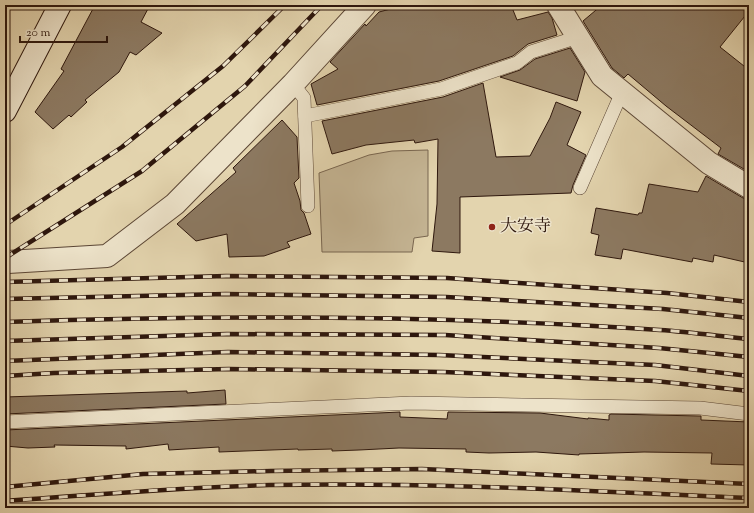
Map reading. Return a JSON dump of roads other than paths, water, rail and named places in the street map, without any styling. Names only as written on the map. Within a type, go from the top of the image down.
[{"type":"street","points":[[5,111],[60,5]]},
{"type":"street","points":[[5,261],[108,256],[175,204],[293,84],[365,5]]},
{"type":"street","points":[[558,5],[602,76],[709,163],[749,187]]},
{"type":"lane","points":[[305,116],[442,89],[517,63],[530,52],[578,37]]},
{"type":"lane","points":[[293,84],[304,98],[308,206]]},
{"type":"lane","points":[[580,188],[622,92]]},
{"type":"lane","points":[[5,422],[412,403],[700,408],[749,414]]},
{"type":"railway","points":[[5,225],[122,147],[223,66],[285,5]]},
{"type":"railway","points":[[5,258],[142,171],[245,86],[322,5]]},
{"type":"railway","points":[[5,282],[226,276],[447,278],[667,293],[749,302]]},
{"type":"railway","points":[[5,299],[226,294],[446,297],[663,309],[749,318]]},
{"type":"railway","points":[[5,322],[169,318],[414,319],[578,325],[671,331],[749,339]]},
{"type":"railway","points":[[5,341],[227,334],[445,335],[659,348],[749,357]]},
{"type":"railway","points":[[5,361],[228,352],[439,355],[655,365],[749,376]]},
{"type":"railway","points":[[5,376],[54,373],[229,369],[443,372],[655,381],[749,391]]},
{"type":"railway","points":[[5,487],[143,474],[422,469],[749,484]]},
{"type":"railway","points":[[5,501],[204,488],[330,484],[510,488],[749,498]]},
{"type":"place","name":"大安寺","points":[[492,227]]}]
